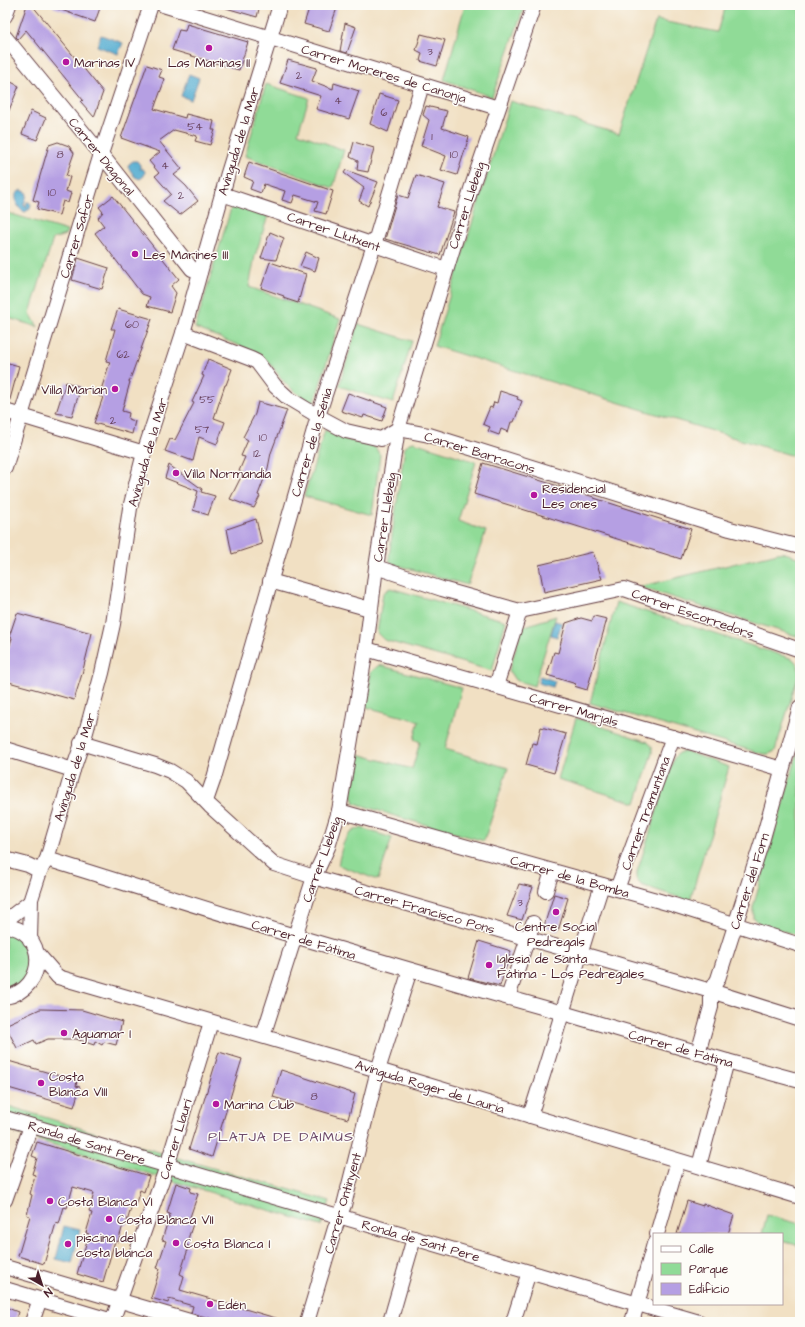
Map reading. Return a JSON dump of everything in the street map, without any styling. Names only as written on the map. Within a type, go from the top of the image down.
[{"type":"street","points":[[5,16],[9,5]]},
{"type":"street","name":"Carrer Safor","points":[[5,468],[101,154],[151,5]]},
{"type":"street","name":"Carrer Moreres de Canonja","points":[[163,5],[498,108]]},
{"type":"street","name":"Avinguda de la Mar","points":[[30,940],[30,902],[81,743],[86,732],[113,624],[130,508],[144,453],[183,333],[222,194],[280,5]]},
{"type":"street","name":"Carrer Llebeig","points":[[263,1036],[314,877],[328,847],[339,811],[366,650],[376,567],[398,430],[446,269],[498,108],[534,5]]},
{"type":"street","name":"Carrer Diagonal","points":[[5,38],[101,154],[192,269],[200,272]]},
{"type":"street","name":"Carrer de la Sénia","points":[[206,801],[214,778],[318,416],[374,245],[422,85]]},
{"type":"street","name":"Carrer Llutxent","points":[[222,194],[446,269]]},
{"type":"street","points":[[183,333],[257,362],[275,386],[288,398],[318,416],[346,430],[381,439],[398,430]]},
{"type":"street","points":[[5,411],[144,453]]},
{"type":"street","name":"Carrer Barracons","points":[[398,430],[429,435],[730,529],[800,547]]},
{"type":"street","name":"Carrer Escorredors","points":[[376,567],[520,611],[624,590],[800,650]]},
{"type":"street","points":[[270,581],[370,609]]},
{"type":"street","points":[[496,686],[520,611]]},
{"type":"street","name":"Carrer Marjals","points":[[366,650],[782,769]]},
{"type":"street","name":"Carrer del Forn","points":[[698,1053],[711,1007],[711,991],[718,979],[763,838],[800,707]]},
{"type":"street","name":"Carrer Tramuntana","points":[[617,889],[673,737]]},
{"type":"street","name":"Carrer Francisco Pons","points":[[81,743],[170,770],[186,781],[274,864],[314,877],[711,991],[800,1020]]},
{"type":"street","points":[[5,749],[73,770]]},
{"type":"street","name":"Carrer de la Bomba","points":[[339,811],[617,889],[800,945]]},
{"type":"street","name":"Carrer de Fátima","points":[[5,859],[28,865],[43,865],[563,1013]]},
{"type":"street","points":[[546,891],[552,871]]},
{"type":"street","points":[[530,1116],[563,1013],[579,953],[602,885]]},
{"type":"street","points":[[5,921],[30,902]]},
{"type":"street","points":[[508,997],[533,923]]},
{"type":"street","points":[[5,926],[21,931],[30,940],[36,953],[38,963],[35,975],[29,984],[22,991],[5,997]]},
{"type":"street","points":[[29,984],[58,977],[36,953]]},
{"type":"street","name":"Carrer Ontinyent","points":[[307,1322],[344,1205],[378,1070],[410,970]]},
{"type":"street","name":"Avinguda Roger de Lauria","points":[[58,977],[378,1070],[800,1197]]},
{"type":"street","name":"Carrer de Fàtima","points":[[563,1013],[698,1053],[800,1081]]},
{"type":"street","name":"Carrer Llaurí","points":[[114,1322],[167,1166],[211,1022]]},
{"type":"street","points":[[699,1166],[727,1061]]},
{"type":"street","name":"Ronda de Sant Pere","points":[[5,1118],[699,1322]]},
{"type":"street","points":[[5,1200],[31,1126]]},
{"type":"street","points":[[657,1233],[678,1160]]},
{"type":"street","points":[[390,1322],[414,1238]]},
{"type":"street","points":[[632,1322],[653,1248]]},
{"type":"street","points":[[5,1267],[193,1322]]},
{"type":"street","points":[[513,1322],[529,1272]]},
{"type":"street","points":[[5,1289],[114,1322]]},
{"type":"street","points":[[32,1322],[40,1299]]},
{"type":"green space","points":[[465,5],[525,5],[492,97],[444,80]]},
{"type":"green space","points":[[726,5],[800,5],[800,458],[434,346],[510,101],[619,134],[656,20],[718,32]]},
{"type":"green space","points":[[266,84],[309,98],[298,133],[344,150],[333,188],[245,156]]},
{"type":"green space","points":[[232,205],[268,216],[255,256],[249,287],[340,319],[314,404],[286,384],[267,360],[258,353],[195,328]]},
{"type":"green space","points":[[5,212],[67,231],[65,235],[53,239],[30,313],[38,327],[5,317]]},
{"type":"green space","points":[[358,324],[412,341],[393,403],[339,386]]},
{"type":"green space","points":[[325,430],[343,439],[375,447],[380,455],[372,515],[304,496]]},
{"type":"green space","points":[[414,442],[476,462],[458,521],[486,531],[467,585],[390,562],[389,556],[405,447],[409,443]]},
{"type":"green space","points":[[782,552],[800,558],[800,637],[639,587]]},
{"type":"green space","points":[[390,588],[506,621],[492,671],[384,640],[377,633],[383,593]]},
{"type":"green space","points":[[616,602],[793,659],[798,665],[799,673],[775,751],[769,754],[763,754],[590,703]]},
{"type":"green space","points":[[556,616],[534,686],[515,680],[509,671],[522,627]]},
{"type":"green space","points":[[379,665],[462,688],[445,749],[508,768],[484,841],[398,817],[355,803],[352,794],[358,754],[412,769],[420,742],[414,739],[419,721],[366,707],[371,672]]},
{"type":"green space","points":[[576,718],[648,742],[652,747],[652,753],[636,803],[558,779]]},
{"type":"green space","points":[[800,745],[800,936],[760,924],[753,918],[753,907]]},
{"type":"green space","points":[[685,751],[729,767],[690,901],[641,885],[637,880],[637,872],[674,758],[678,753]]},
{"type":"green space","points":[[361,828],[392,838],[378,880],[338,865],[346,838],[355,830]]},
{"type":"green space","points":[[5,926],[26,935],[35,975],[5,997]]},
{"type":"green space","points":[[5,1105],[188,1161],[330,1201],[321,1226],[5,1130]]},
{"type":"green space","points":[[767,1215],[800,1224],[800,1246],[783,1241],[783,1233],[762,1233]]},
{"type":"water","points":[[101,35],[123,43],[118,54],[97,46]]},
{"type":"water","points":[[189,74],[199,78],[191,100],[181,96]]},
{"type":"water","points":[[133,161],[137,161],[140,165],[140,169],[145,171],[144,176],[140,179],[135,177],[128,167]]},
{"type":"water","points":[[21,190],[26,192],[27,195],[24,206],[28,208],[26,205],[27,202],[31,204],[30,209],[25,212],[19,207],[16,199],[16,194]]},
{"type":"water","points":[[555,621],[562,623],[557,637],[551,635]]},
{"type":"water","points":[[540,676],[555,681],[553,687],[538,683]]},
{"type":"water","name":"piscina del costa blanca","points":[[64,1226],[80,1230],[72,1263],[56,1259]]},
{"type":"building","name":"Marinas IV","points":[[27,5],[32,5],[103,92],[94,117],[81,102],[83,100],[26,30],[18,39],[16,37]]},
{"type":"building","points":[[54,5],[101,5],[95,22],[53,7]]},
{"type":"building","points":[[226,5],[260,5],[257,17],[226,8]]},
{"type":"building","points":[[310,5],[338,5],[329,31],[304,24]]},
{"type":"building","points":[[345,23],[356,27],[347,53],[340,51]]},
{"type":"building","name":"Las Marinas II","points":[[187,24],[248,42],[239,70],[172,50],[179,30],[185,31]]},
{"type":"building","points":[[421,34],[445,40],[437,66],[420,61],[422,53],[416,50]]},
{"type":"building","points":[[288,60],[317,68],[312,81],[333,89],[334,83],[359,91],[349,119],[316,109],[321,96],[280,83]]},
{"type":"building","points":[[147,65],[162,70],[159,77],[165,79],[154,109],[185,118],[186,114],[214,121],[212,130],[215,130],[210,145],[195,141],[197,136],[174,130],[159,141],[182,169],[174,175],[186,186],[198,201],[180,215],[163,201],[171,194],[155,176],[159,173],[149,161],[160,152],[121,138]]},
{"type":"building","points":[[5,79],[19,86],[5,120]]},
{"type":"building","points":[[379,94],[398,100],[388,132],[370,124]]},
{"type":"building","points":[[426,106],[447,111],[442,128],[469,137],[457,175],[441,170],[446,156],[421,146],[429,120],[423,115]]},
{"type":"building","points":[[31,111],[46,118],[37,140],[22,134]]},
{"type":"building","points":[[58,142],[69,146],[74,153],[66,176],[70,177],[66,191],[71,193],[68,203],[63,201],[59,215],[37,209],[39,202],[33,200],[49,145]]},
{"type":"building","points":[[354,142],[374,148],[368,172],[357,170],[358,161],[350,157]]},
{"type":"building","points":[[249,162],[333,191],[326,214],[315,211],[318,202],[295,195],[292,203],[282,200],[285,191],[264,184],[261,193],[250,189],[253,181],[244,177]]},
{"type":"building","points":[[346,170],[378,182],[368,206],[359,201],[364,188],[344,173]]},
{"type":"building","points":[[416,175],[445,184],[437,207],[454,212],[440,255],[385,239],[398,195],[408,198]]},
{"type":"building","name":"Les Marines III","points":[[113,196],[179,279],[171,286],[176,293],[170,312],[147,306],[150,297],[142,294],[95,233],[104,226],[98,218],[103,212],[99,207]]},
{"type":"building","points":[[270,232],[284,238],[276,260],[261,258]]},
{"type":"building","points":[[306,252],[319,258],[315,271],[300,266]]},
{"type":"building","points":[[78,258],[109,268],[102,289],[72,280]]},
{"type":"building","points":[[270,262],[306,274],[298,303],[283,298],[284,296],[261,288]]},
{"type":"building","points":[[118,309],[152,319],[129,382],[122,411],[129,413],[128,419],[135,421],[132,434],[94,423],[103,397],[99,396],[110,362],[106,361],[115,329],[111,329]]},
{"type":"building","points":[[208,359],[232,369],[214,418],[225,422],[217,444],[199,437],[193,461],[165,451],[170,439],[175,440],[194,403],[192,402],[204,376],[202,375]]},
{"type":"building","points":[[5,362],[19,366],[9,403],[5,403]]},
{"type":"building","points":[[66,382],[81,387],[72,416],[56,413]]},
{"type":"building","points":[[500,391],[518,397],[517,399],[522,401],[514,422],[511,422],[508,432],[501,429],[499,435],[488,431],[490,427],[483,424],[490,407],[492,408],[494,402],[497,403]]},
{"type":"building","points":[[348,393],[387,407],[382,421],[364,415],[363,418],[341,411]]},
{"type":"building","points":[[258,402],[287,410],[271,453],[268,468],[258,495],[260,496],[254,508],[230,499],[243,473],[239,471],[245,457],[241,456],[248,440],[243,437],[255,414]]},
{"type":"building","points":[[483,463],[691,529],[681,559],[474,494]]},
{"type":"building","points":[[169,465],[202,489],[201,492],[215,496],[208,515],[193,510],[198,491],[165,478]]},
{"type":"building","points":[[256,519],[262,544],[232,554],[227,529]]},
{"type":"building","points":[[593,552],[602,579],[544,592],[539,565]]},
{"type":"building","points":[[17,613],[92,633],[74,700],[5,681],[5,660],[12,638],[9,637]]},
{"type":"building","points":[[594,616],[607,619],[587,690],[574,686],[576,684],[547,675],[554,652],[558,653],[566,623],[581,618],[592,621]]},
{"type":"building","points":[[541,727],[566,734],[554,773],[526,765],[532,743],[537,744]]},
{"type":"building","points":[[519,884],[533,887],[522,920],[507,916]]},
{"type":"building","name":"Centre Social Pedregals","points":[[554,894],[568,898],[558,931],[544,926]]},
{"type":"building","name":"Iglesia de Santa Fátima - Los Pedregales","points":[[479,941],[511,951],[500,986],[468,978]]},
{"type":"building","name":"Aguamar I","points":[[40,1009],[82,1010],[122,1022],[116,1045],[104,1042],[102,1045],[95,1041],[94,1045],[76,1039],[48,1039],[36,1044],[34,1040],[17,1048],[5,1025]]},
{"type":"building","name":"Marina Club","points":[[219,1052],[242,1059],[212,1157],[189,1149]]},
{"type":"building","name":"Costa Blanca VIII","points":[[5,1060],[77,1081],[76,1086],[80,1087],[74,1107],[5,1087]]},
{"type":"building","name":"Marina Club","points":[[281,1070],[355,1094],[348,1119],[273,1097]]},
{"type":"building","points":[[37,1142],[149,1176],[144,1192],[140,1190],[135,1206],[132,1205],[126,1225],[123,1225],[118,1242],[115,1241],[103,1282],[77,1274],[89,1234],[86,1233],[92,1213],[89,1212],[94,1193],[73,1187],[67,1208],[64,1207],[59,1224],[56,1223],[44,1264],[18,1256],[30,1216],[27,1215],[35,1175],[32,1174],[37,1158],[32,1156]]},
{"type":"building","name":"Costa Blanca I","points":[[176,1183],[191,1188],[190,1192],[198,1194],[189,1220],[194,1221],[186,1245],[189,1246],[180,1274],[184,1276],[180,1290],[279,1319],[278,1322],[224,1322],[191,1313],[193,1306],[169,1299],[168,1303],[151,1298],[160,1269],[157,1268],[166,1241],[162,1240],[170,1214],[167,1213]]},
{"type":"building","points":[[687,1201],[703,1206],[703,1204],[734,1215],[728,1233],[677,1233]]},
{"type":"building","points":[[5,1307],[18,1312],[15,1322],[5,1322]]},
{"type":"place","name":"Las Marinas II","points":[[209,48]]},
{"type":"place","name":"Marinas IV","points":[[66,62]]},
{"type":"place","name":"Les Marines III","points":[[135,254]]},
{"type":"place","name":"Villa Marian","points":[[115,389]]},
{"type":"place","name":"Villa Normandia","points":[[176,473]]},
{"type":"place","name":"Residencial Les ones","points":[[534,495]]},
{"type":"place","name":"Centre Social Pedregals","points":[[556,912]]},
{"type":"place","name":"Iglesia de Santa Fátima - Los Pedregales","points":[[489,965]]},
{"type":"place","name":"Aguamar I","points":[[64,1033]]},
{"type":"place","name":"Costa Blanca VIII","points":[[41,1083]]},
{"type":"place","name":"Marina Club","points":[[216,1104]]},
{"type":"place","name":"Costa Blanca VI","points":[[50,1201]]},
{"type":"place","name":"Costa Blanca VII","points":[[109,1219]]},
{"type":"place","name":"Costa Blanca I","points":[[176,1243]]},
{"type":"place","name":"piscina del costa blanca","points":[[68,1244]]},
{"type":"place","name":"Edén","points":[[210,1304]]},
{"type":"district","name":"PLATJA DE DAIMÚS","points":[[281,1136]]}]
